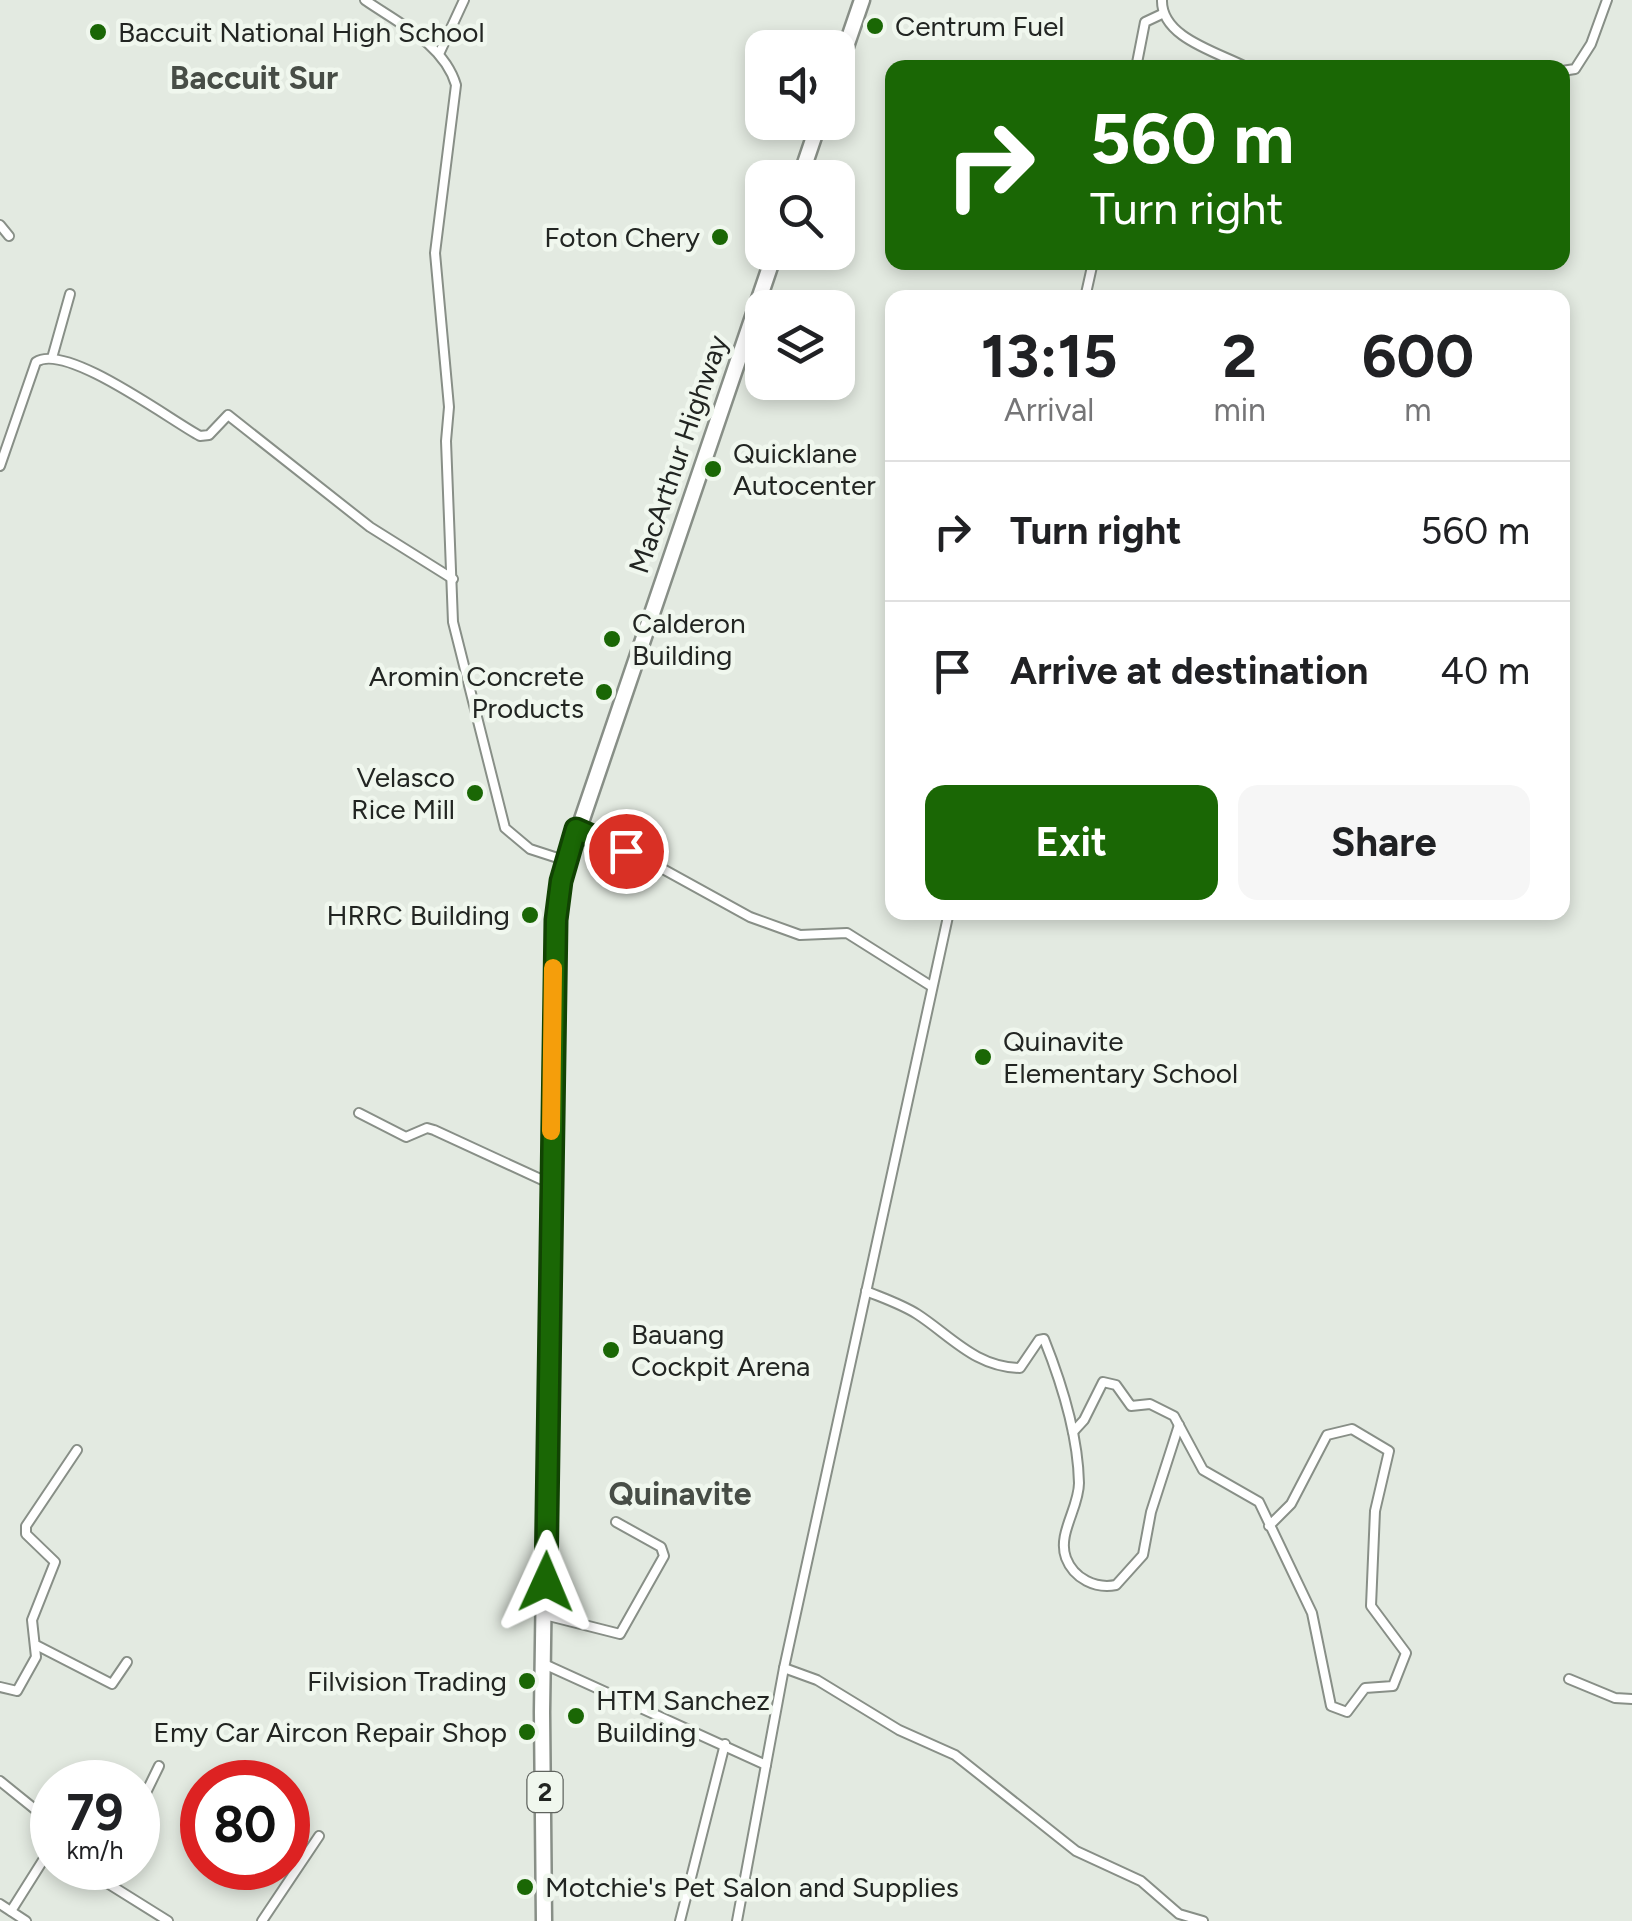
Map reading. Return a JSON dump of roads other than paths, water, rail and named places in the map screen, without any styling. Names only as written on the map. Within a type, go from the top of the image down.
[{"type":"highway","points":[[852,30],[862,0]]},
{"type":"highway","name":"MacArthur Highway","points":[[544,1921],[552,978],[561,881],[769,270]]},
{"type":"street","points":[[365,0],[439,54],[456,85],[436,253],[449,407],[446,440],[454,622],[505,828],[530,849],[567,861]]},
{"type":"street","points":[[439,54],[464,0]]},
{"type":"street","points":[[1162,0],[1162,14],[1171,28],[1233,60]]},
{"type":"street","points":[[1570,70],[1583,58],[1607,0]]},
{"type":"street","points":[[1138,60],[1145,22],[1162,14]]},
{"type":"street","points":[[0,225],[9,236]]},
{"type":"street","points":[[52,358],[70,294]]},
{"type":"street","points":[[0,466],[36,362],[52,358],[135,394],[203,436],[228,415],[370,527],[453,579]]},
{"type":"street","points":[[576,829],[652,863],[750,917],[800,936],[847,933],[931,986]]},
{"type":"street","points":[[737,1921],[784,1668],[947,920]]},
{"type":"street","points":[[360,1113],[406,1137],[426,1128],[434,1130],[551,1184]]},
{"type":"street","points":[[866,1292],[907,1308],[954,1346],[992,1363],[1020,1368],[1043,1338],[1073,1432],[1079,1483],[1064,1552],[1077,1574],[1105,1587],[1130,1574],[1143,1554],[1151,1512],[1180,1424]]},
{"type":"street","points":[[1073,1432],[1084,1420],[1103,1382],[1116,1385],[1132,1406],[1157,1406],[1180,1424],[1203,1470],[1251,1494],[1269,1526],[1312,1613],[1331,1706],[1347,1712],[1365,1688],[1393,1686],[1406,1653],[1378,1620],[1371,1606],[1369,1579],[1376,1552],[1378,1488],[1389,1451],[1352,1428],[1327,1435],[1291,1504],[1269,1526]]},
{"type":"street","points":[[0,1687],[17,1691],[36,1658],[38,1646],[32,1620],[56,1562],[26,1534],[26,1526],[77,1450]]},
{"type":"street","points":[[545,1615],[620,1634],[664,1556],[661,1547],[616,1522]]},
{"type":"street","points":[[38,1646],[112,1684],[127,1662]]},
{"type":"street","points":[[544,1664],[766,1765]]},
{"type":"street","points":[[784,1668],[817,1680],[900,1730],[955,1755],[1076,1850],[1141,1880],[1180,1914],[1203,1921]]},
{"type":"street","points":[[1569,1679],[1615,1698],[1632,1699]]},
{"type":"street","points":[[680,1921],[725,1744]]},
{"type":"street","points":[[0,1781],[30,1805]]},
{"type":"street","points":[[262,1921],[319,1836]]},
{"type":"street","points":[[11,1911],[30,1881]]},
{"type":"street","points":[[120,1890],[168,1921]]},
{"type":"street","points":[[0,1904],[26,1921]]},
{"type":"place","name":"Centrum Fuel","points":[[875,26]]},
{"type":"place","name":"Baccuit National High School","points":[[98,32]]},
{"type":"place","name":"Foton Chery","points":[[720,237]]},
{"type":"place","name":"Quicklane Autocenter","points":[[713,469]]},
{"type":"place","name":"Calderon Building","points":[[612,639]]},
{"type":"place","name":"Aromin Concrete Products","points":[[604,692]]},
{"type":"place","name":"Velasco Rice Mill","points":[[475,793]]},
{"type":"place","name":"HRRC Building","points":[[530,915]]},
{"type":"place","name":"Quinavite Elementary School","points":[[983,1057]]},
{"type":"place","name":"Bauang Cockpit Arena","points":[[611,1350]]},
{"type":"place","name":"Filvision Trading","points":[[527,1681]]},
{"type":"place","name":"HTM Sanchez Building","points":[[576,1716]]},
{"type":"place","name":"Emy Car Aircon Repair Shop","points":[[527,1732]]},
{"type":"place","name":"Motchie's Pet Salon and Supplies","points":[[525,1887]]},
{"type":"district","name":"Baccuit Sur","points":[[254,78]]},
{"type":"district","name":"Quinavite","points":[[680,1494]]}]
